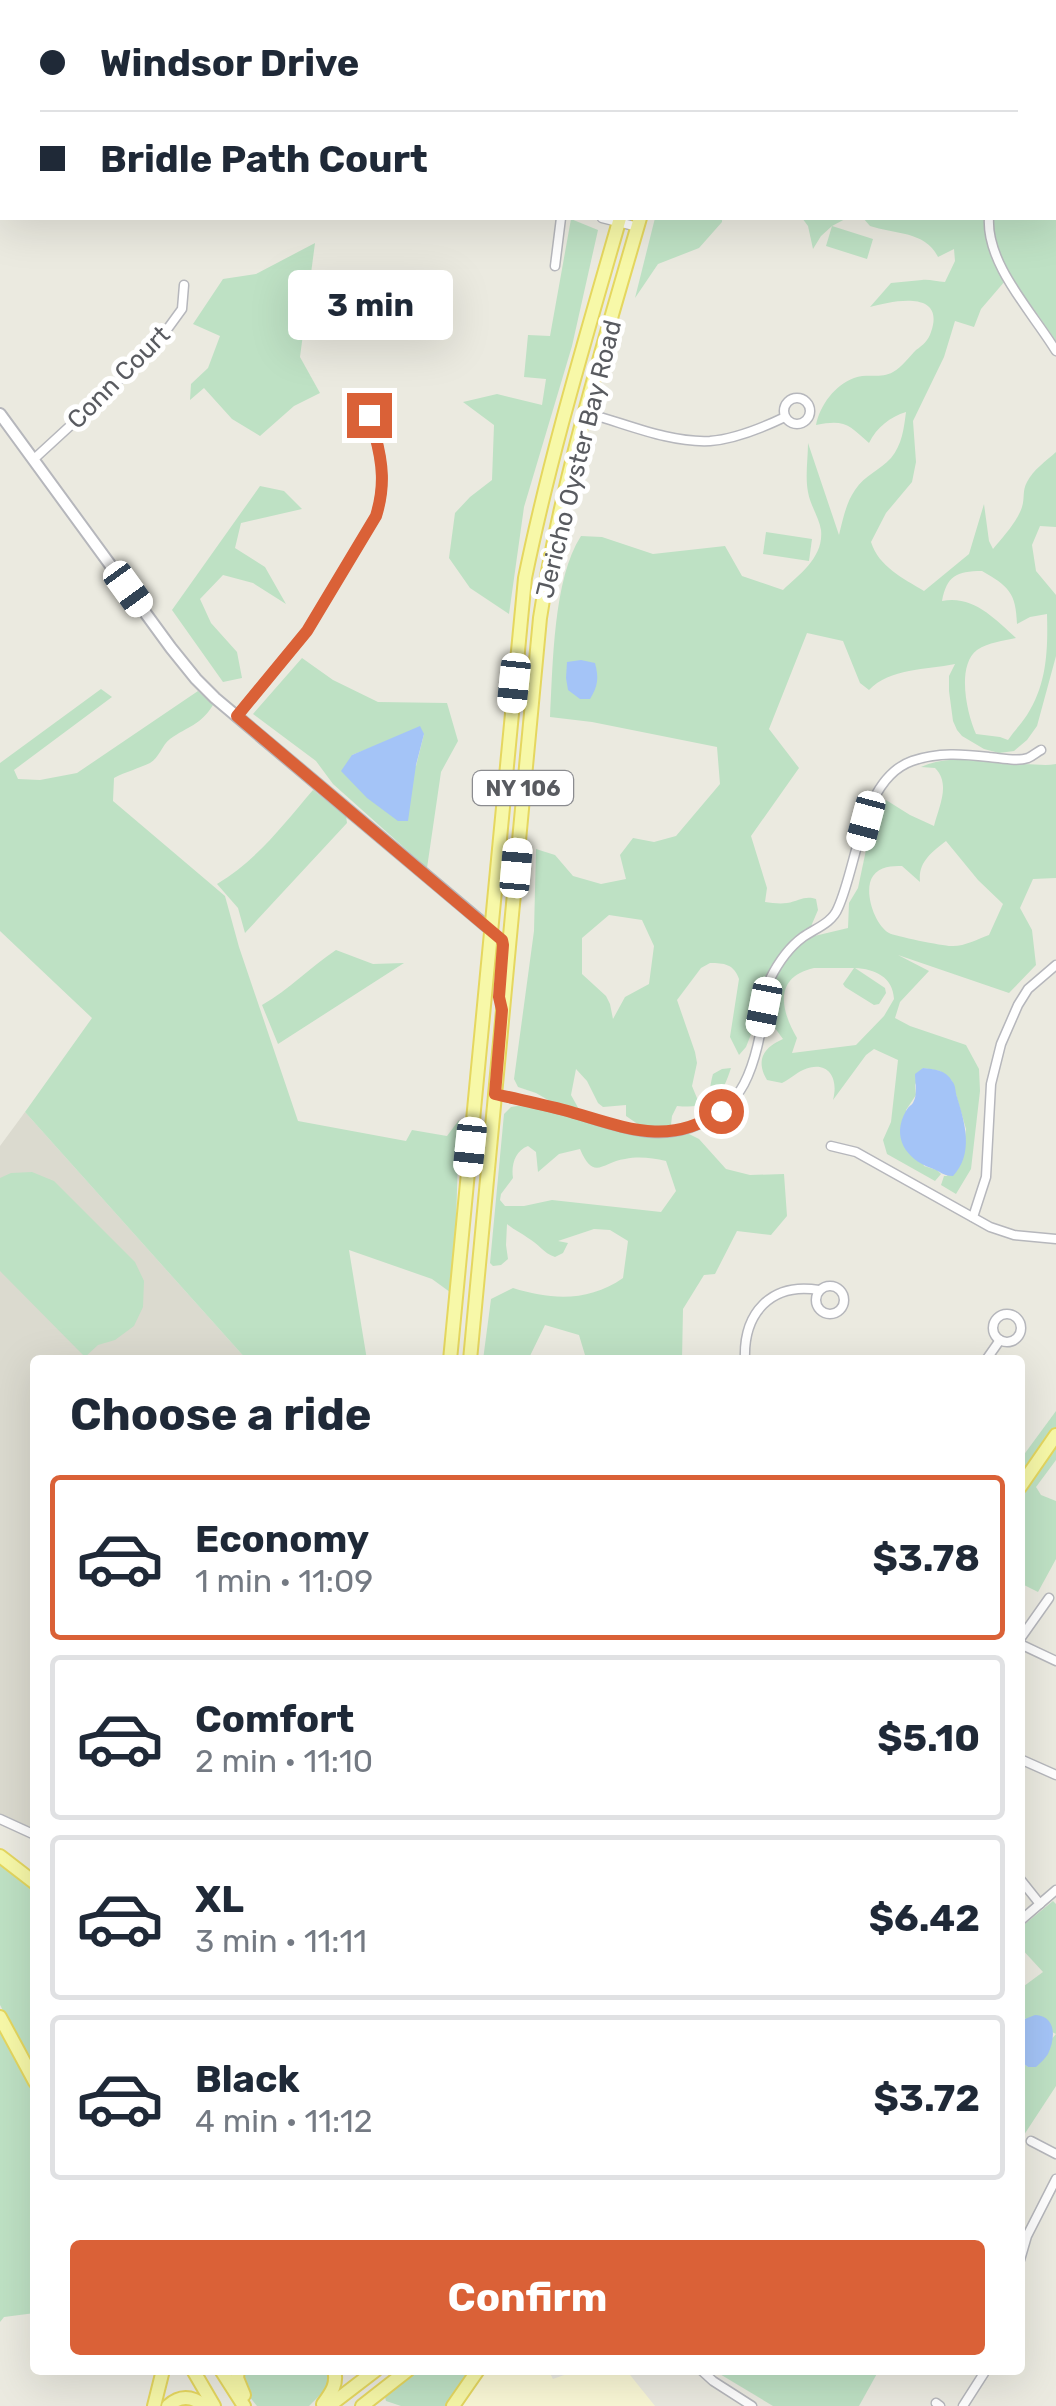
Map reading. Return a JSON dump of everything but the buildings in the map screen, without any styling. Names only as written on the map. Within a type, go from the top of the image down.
[{"type":"main road","name":"Jericho Oyster Bay Road","points":[[450,1355],[527,571],[556,444],[619,220]]},
{"type":"main road","name":"Jericho Oyster Bay Road","points":[[470,1355],[540,618],[559,514],[639,222]]},
{"type":"main road","points":[[527,571],[547,574]]},
{"type":"main road","points":[[491,930],[503,945],[499,997],[502,1010]]},
{"type":"main road","points":[[454,1308],[475,1310]]},
{"type":"main road","points":[[1025,1480],[1056,1435]]},
{"type":"main road","points":[[2,1856],[30,1879]]},
{"type":"main road","points":[[0,2017],[30,2073]]},
{"type":"main road","points":[[154,2406],[162,2375]]},
{"type":"main road","points":[[196,2375],[214,2406]]},
{"type":"main road","points":[[205,2375],[222,2406]]},
{"type":"main road","points":[[224,2375],[247,2406]]},
{"type":"main road","points":[[237,2375],[247,2406]]},
{"type":"main road","points":[[325,2406],[336,2382],[335,2375]]},
{"type":"main road","points":[[325,2406],[369,2375]]},
{"type":"main road","points":[[362,2406],[402,2375]]},
{"type":"main road","points":[[453,2406],[475,2375]]},
{"type":"main road","points":[[168,2406],[179,2398],[195,2399],[205,2406]]},
{"type":"street","points":[[555,266],[561,220]]},
{"type":"street","points":[[619,220],[639,222]]},
{"type":"street","points":[[988,220],[992,246],[1004,272],[1056,351]]},
{"type":"street","name":"Conn Court","points":[[34,459],[166,332],[182,309],[184,285]]},
{"type":"street","points":[[586,412],[659,434],[698,440],[724,439],[786,417]]},
{"type":"street","points":[[0,414],[196,679],[491,930]]},
{"type":"street","points":[[237,716],[307,631],[376,516],[383,472],[375,435]]},
{"type":"street","points":[[495,1094],[646,1132],[683,1130],[704,1123],[735,1098],[745,1082],[776,967],[788,950],[836,915],[869,810],[882,785],[909,762],[930,757],[953,754],[1026,759],[1041,750]]},
{"type":"street","points":[[972,1217],[986,1177],[991,1084],[1001,1044],[1028,989],[1056,965]]},
{"type":"street","points":[[831,1146],[856,1152],[1002,1232],[1056,1239]]},
{"type":"street","points":[[745,1355],[750,1322],[762,1304],[791,1288],[820,1290]]},
{"type":"street","points":[[990,1355],[1000,1340]]},
{"type":"street","points":[[1025,1634],[1050,1598]]},
{"type":"street","points":[[1025,1644],[1056,1661]]},
{"type":"street","points":[[1025,1761],[1056,1775]]},
{"type":"street","points":[[0,1818],[30,1833]]},
{"type":"street","points":[[1025,1885],[1040,1904]]},
{"type":"street","points":[[1025,1918],[1056,1890]]},
{"type":"street","points":[[1031,2140],[1056,2154]]},
{"type":"street","points":[[1025,2243],[1056,2179]]},
{"type":"street","points":[[707,2375],[752,2406]]},
{"type":"street","points":[[963,2406],[983,2375]]},
{"type":"shaded area","points":[[25,1112],[243,1355],[30,1355],[30,1833],[0,1819],[0,1146]]},
{"type":"shaded area","points":[[483,2375],[551,2375],[553,2379],[564,2375],[630,2375],[655,2406],[461,2406]]},
{"type":"green space","points":[[573,220],[598,230],[572,346],[524,507],[509,614],[470,588],[449,558],[455,513],[492,480],[494,425],[463,402],[497,394],[542,405],[546,379],[524,377],[528,335],[550,336]]},
{"type":"green space","points":[[654,220],[722,220],[699,248],[658,264],[635,298]]},
{"type":"green space","points":[[804,220],[843,220],[821,236],[813,249]]},
{"type":"green space","points":[[865,220],[1056,220],[1056,341],[1033,308],[1005,281],[981,309],[974,327],[955,321],[944,357],[913,421],[916,462],[912,482],[886,513],[871,542],[886,565],[924,591],[969,554],[984,504],[993,549],[1020,513],[1030,478],[1056,452],[1056,527],[1040,526],[1032,545],[1036,571],[1056,595],[1056,656],[1037,726],[1014,751],[984,749],[962,736],[953,721],[949,676],[955,664],[898,674],[869,690],[860,683],[843,641],[807,633],[769,729],[799,768],[751,836],[767,888],[765,902],[816,899],[818,910],[806,938],[848,928],[849,903],[858,888],[866,850],[886,800],[934,826],[942,781],[935,768],[921,767],[945,760],[1056,764],[1056,878],[1033,879],[1020,908],[1032,930],[1036,965],[1009,993],[898,955],[929,971],[900,1002],[895,1018],[966,1045],[979,1069],[971,1169],[956,1194],[941,1185],[964,1144],[966,1129],[952,1081],[940,1071],[923,1068],[915,1085],[916,1095],[906,1110],[924,1166],[941,1174],[935,1181],[887,1154],[883,1140],[891,1122],[898,1060],[874,1049],[833,1100],[833,1078],[819,1067],[803,1070],[782,1083],[767,1080],[763,1055],[783,1039],[761,1009],[739,1055],[730,1037],[739,979],[728,965],[710,963],[701,968],[677,1000],[695,1052],[692,1086],[699,1103],[708,1094],[713,1074],[731,1068],[713,1100],[699,1106],[677,1106],[671,1125],[699,1139],[726,1169],[750,1175],[784,1174],[787,1216],[771,1235],[737,1231],[715,1274],[704,1275],[683,1309],[682,1355],[585,1355],[579,1335],[545,1325],[530,1355],[484,1355],[491,1299],[513,1288],[541,1295],[570,1296],[610,1286],[623,1278],[628,1241],[610,1230],[594,1229],[558,1241],[568,1243],[563,1253],[555,1257],[507,1224],[508,1259],[501,1265],[490,1263],[504,1114],[517,1106],[562,1108],[518,1087],[514,1079],[534,931],[536,849],[555,855],[573,876],[601,884],[626,879],[620,855],[633,838],[654,842],[676,836],[720,784],[717,747],[550,717],[556,623],[572,554],[581,536],[602,537],[653,554],[725,546],[742,576],[783,590],[810,564],[821,540],[807,486],[808,443],[839,535],[855,490],[898,448],[906,412],[884,423],[869,443],[846,425],[816,425],[818,418],[841,385],[859,377],[893,372],[930,335],[934,318],[924,304],[903,301],[870,307],[891,283],[945,282],[955,261],[954,249],[938,257],[926,242],[870,226]],"holes":[[[982,571],[1009,591],[1017,624],[1047,614],[1046,654],[1039,691],[1008,740],[976,734],[969,715],[965,678],[977,650],[1016,638],[973,605],[942,601],[954,577]],[[946,841],[1003,904],[989,935],[946,946],[889,933],[872,906],[869,890],[873,876],[883,868],[902,866],[920,882],[923,863]],[[609,915],[642,920],[654,946],[649,984],[625,997],[613,1019],[606,996],[582,974],[582,938]],[[814,968],[854,968],[843,984],[845,987],[874,1005],[879,1004],[885,988],[855,968],[869,970],[886,980],[894,999],[884,1016],[856,1045],[792,1053],[797,1038],[787,1016],[784,996],[792,979]],[[576,1069],[598,1103],[603,1107],[626,1105],[626,1116],[642,1127],[623,1130],[581,1113],[571,1095]],[[528,1146],[536,1152],[538,1172],[559,1154],[580,1149],[590,1165],[599,1168],[635,1158],[666,1161],[676,1191],[661,1212],[552,1200],[505,1206],[501,1194],[513,1178],[517,1155]]]},
{"type":"green space","points":[[832,226],[873,239],[867,259],[826,246]]},
{"type":"green space","points":[[315,243],[300,357],[320,393],[294,406],[260,436],[232,419],[204,388],[190,400],[191,384],[208,368],[220,336],[193,324],[223,279],[256,274]]},
{"type":"green space","points":[[260,486],[284,491],[302,509],[241,523],[235,548],[265,567],[286,604],[253,583],[223,575],[200,599],[211,623],[237,652],[242,678],[223,682],[172,610]]},
{"type":"green space","points":[[766,532],[812,539],[809,561],[763,554]]},
{"type":"green space","points":[[302,658],[333,680],[378,702],[447,703],[458,741],[441,772],[427,868],[333,784],[316,761],[253,714]],"holes":[[[424,734],[416,766],[352,755]]]},
{"type":"green space","points":[[101,689],[112,697],[14,770],[18,779],[40,780],[77,773],[198,691],[213,705],[198,722],[167,742],[153,761],[114,778],[113,801],[225,896],[298,1121],[406,1141],[412,1130],[447,1136],[459,1120],[454,1295],[432,1279],[349,1250],[366,1355],[243,1355],[25,1112],[92,1018],[0,931],[0,763]]},
{"type":"green space","points":[[313,790],[346,816],[347,823],[245,933],[238,908],[217,884],[257,853]]},
{"type":"green space","points":[[336,950],[373,964],[404,963],[278,1044],[262,1005]]},
{"type":"green space","points":[[32,1172],[54,1181],[135,1262],[144,1281],[143,1307],[134,1326],[87,1355],[0,1271],[0,1178]]},
{"type":"green space","points":[[1056,1411],[1056,1460],[1036,1487],[1041,1495],[1056,1501],[1056,1559],[1038,1592],[1025,1586],[1025,1453]]},
{"type":"green space","points":[[0,1861],[30,1887],[30,2061],[0,2005]]},
{"type":"green space","points":[[1053,1901],[1056,1904],[1056,2034],[1025,2018],[1025,1985],[1043,1972],[1025,1952],[1025,1924]]},
{"type":"green space","points":[[0,2026],[30,2083],[30,2314],[4,2317],[0,2322]]},
{"type":"green space","points":[[1056,2034],[1056,2086],[1025,2133],[1025,2065],[1028,2067]]},
{"type":"green space","points":[[242,2375],[330,2375],[327,2394],[320,2395],[309,2406],[257,2406],[244,2390]]},
{"type":"green space","points":[[413,2375],[469,2375],[447,2406],[401,2406],[385,2397]]},
{"type":"green space","points":[[721,2375],[876,2375],[859,2406],[773,2406]]},
{"type":"water","points":[[567,662],[595,663],[597,682],[590,699],[580,699],[568,690]]},
{"type":"water","points":[[420,726],[424,734],[408,821],[398,821],[367,798],[341,771],[352,755]]},
{"type":"water","points":[[923,1068],[943,1072],[955,1087],[966,1148],[953,1176],[914,1159],[901,1138],[902,1121],[915,1098],[915,1074]]},
{"type":"water","points":[[1042,2016],[1052,2028],[1048,2054],[1036,2067],[1025,2065],[1025,2019]]},
{"type":"route","points":[[369,415],[363,426],[368,434],[375,435],[383,472],[376,516],[307,631],[237,716],[502,940],[502,1010],[495,1094],[646,1132],[683,1130],[704,1123],[721,1111]]}]
